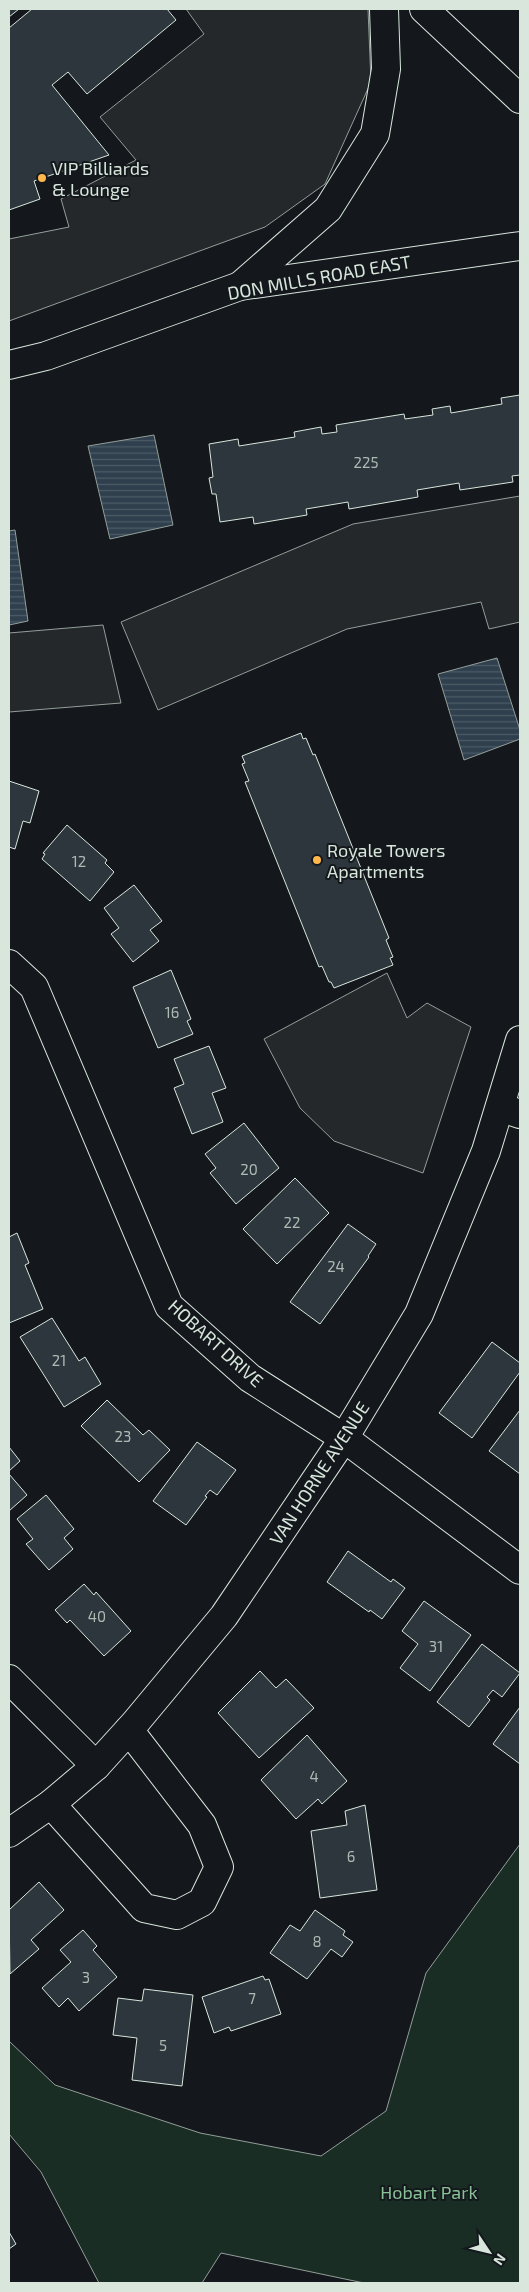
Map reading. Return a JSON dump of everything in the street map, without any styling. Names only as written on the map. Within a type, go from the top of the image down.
[{"type":"street","points":[[240,286],[328,209],[375,134],[386,69],[384,9]]},
{"type":"street","points":[[424,9],[520,99]]},
{"type":"street","name":"DON MILLS ROAD EAST","points":[[9,365],[46,356],[240,286],[520,246]]},
{"type":"street","name":"HOBART DRIVE","points":[[9,964],[34,988],[169,1306],[250,1378],[344,1438],[520,1570]]},
{"type":"street","name":"VAN HORNE AVENUE","points":[[9,1833],[52,1804],[96,1766],[129,1730],[224,1616],[344,1438],[419,1314],[486,1151],[510,1110],[520,1040]]},
{"type":"street","points":[[9,1679],[96,1766]]},
{"type":"street","points":[[52,1804],[144,1908],[177,1915],[202,1902],[219,1868],[202,1825],[129,1730]]},
{"type":"green space","name":"Hobart Park","points":[[520,1844],[520,2283],[364,2283],[221,2253],[202,2283],[99,2283],[41,2172],[9,2134],[9,2041],[55,2085],[200,2133],[321,2156],[386,2111],[426,1973]]},
{"type":"shaded area","points":[[186,9],[368,9],[371,82],[325,184],[265,227],[9,321],[9,239],[69,227],[61,199],[136,160],[100,117],[204,34]]},
{"type":"shaded area","points":[[520,496],[520,622],[489,629],[481,602],[347,629],[158,710],[121,622],[353,524]]},
{"type":"shaded area","points":[[103,625],[121,703],[9,712],[9,633]]},
{"type":"shaded area","points":[[387,973],[407,1018],[427,1003],[471,1027],[423,1173],[334,1141],[300,1108],[264,1039]]},
{"type":"water","points":[[154,435],[173,525],[110,539],[88,446]]},
{"type":"water","points":[[15,530],[28,621],[9,625],[9,531]]},
{"type":"water","points":[[497,658],[520,730],[520,739],[464,760],[438,674]]},
{"type":"building","points":[[9,9],[19,9],[9,17]]},
{"type":"building","points":[[32,9],[167,9],[176,20],[87,94],[68,72],[52,85],[109,155],[34,181],[40,199],[9,210],[9,28]]},
{"type":"building","points":[[520,395],[520,475],[512,476],[513,482],[460,490],[459,483],[417,490],[418,497],[349,509],[348,502],[306,509],[307,515],[254,524],[253,517],[220,522],[216,494],[212,494],[209,478],[213,477],[209,444],[238,439],[239,446],[295,437],[294,432],[321,427],[322,434],[337,432],[336,425],[404,414],[405,419],[433,415],[432,409],[450,406],[451,413],[502,404],[501,398]]},
{"type":"building","name":"Royale Towers Apartments","points":[[301,733],[303,739],[306,738],[313,755],[315,754],[389,938],[386,940],[393,957],[390,958],[393,965],[334,988],[331,982],[329,982],[322,966],[319,967],[245,782],[249,781],[242,764],[245,763],[242,756]]},
{"type":"building","points":[[9,781],[39,791],[30,823],[23,821],[15,849],[9,847]]},
{"type":"building","points":[[67,825],[107,860],[105,863],[114,872],[90,901],[42,859],[45,854],[43,853]]},
{"type":"building","points":[[134,885],[162,921],[150,930],[159,941],[133,962],[111,934],[119,928],[104,908]]},
{"type":"building","points":[[171,970],[191,1019],[187,1021],[193,1034],[158,1048],[133,987]]},
{"type":"building","points":[[209,1046],[226,1088],[212,1093],[223,1122],[192,1134],[174,1088],[184,1084],[174,1059]]},
{"type":"building","points":[[244,1123],[279,1168],[236,1204],[210,1173],[216,1168],[205,1154]]},
{"type":"building","points":[[295,1178],[329,1213],[277,1264],[243,1229]]},
{"type":"building","points":[[348,1224],[376,1244],[369,1257],[320,1324],[290,1302]]},
{"type":"building","points":[[17,1233],[29,1263],[25,1265],[43,1309],[9,1323],[9,1237]]},
{"type":"building","points":[[52,1318],[79,1361],[85,1357],[101,1384],[64,1407],[20,1337]]},
{"type":"building","points":[[492,1342],[520,1363],[520,1372],[472,1438],[439,1413]]},
{"type":"building","points":[[107,1400],[143,1435],[149,1430],[170,1450],[139,1482],[81,1426]]},
{"type":"building","points":[[520,1410],[520,1474],[489,1451]]},
{"type":"building","points":[[197,1442],[236,1470],[217,1495],[210,1490],[186,1525],[153,1501]]},
{"type":"building","points":[[9,1447],[20,1461],[9,1471]]},
{"type":"building","points":[[9,1474],[27,1495],[9,1511]]},
{"type":"building","points":[[46,1495],[74,1529],[64,1538],[73,1549],[49,1570],[26,1544],[33,1539],[17,1519]]},
{"type":"building","points":[[348,1551],[391,1582],[393,1579],[405,1588],[382,1619],[327,1582]]},
{"type":"building","points":[[84,1584],[94,1595],[96,1592],[131,1631],[104,1656],[70,1620],[67,1623],[55,1610]]},
{"type":"building","points":[[424,1601],[471,1635],[430,1691],[400,1668],[418,1644],[402,1631]]},
{"type":"building","points":[[482,1644],[520,1673],[502,1697],[493,1690],[487,1697],[490,1700],[469,1727],[437,1702]]},
{"type":"building","points":[[260,1671],[276,1688],[286,1679],[314,1708],[259,1758],[218,1713]]},
{"type":"building","points":[[520,1707],[520,1764],[493,1744]]},
{"type":"building","points":[[307,1735],[347,1781],[322,1804],[318,1799],[296,1819],[261,1780]]},
{"type":"building","points":[[365,1805],[377,1890],[320,1898],[311,1831],[347,1825],[345,1811]]},
{"type":"building","points":[[39,1882],[64,1910],[31,1940],[39,1949],[10,1974],[9,1910]]},
{"type":"building","points":[[315,1910],[345,1931],[343,1935],[353,1942],[342,1957],[331,1949],[307,1979],[270,1953],[290,1925],[300,1931]]},
{"type":"building","points":[[83,1930],[97,1946],[93,1950],[117,1977],[79,2011],[68,1998],[59,2007],[42,1988],[71,1962],[60,1950]]},
{"type":"building","points":[[263,1976],[265,1980],[269,1979],[281,2014],[231,2031],[229,2027],[214,2033],[202,1997]]},
{"type":"building","points":[[144,1989],[193,1995],[182,2086],[132,2080],[137,2038],[113,2035],[118,1998],[142,2001]]},
{"type":"building","points":[[9,2232],[16,2244],[9,2249]]},
{"type":"place","name":"VIP Billiards & Lounge","points":[[42,178]]},
{"type":"place","name":"Royale Towers Apartments","points":[[317,860]]}]
